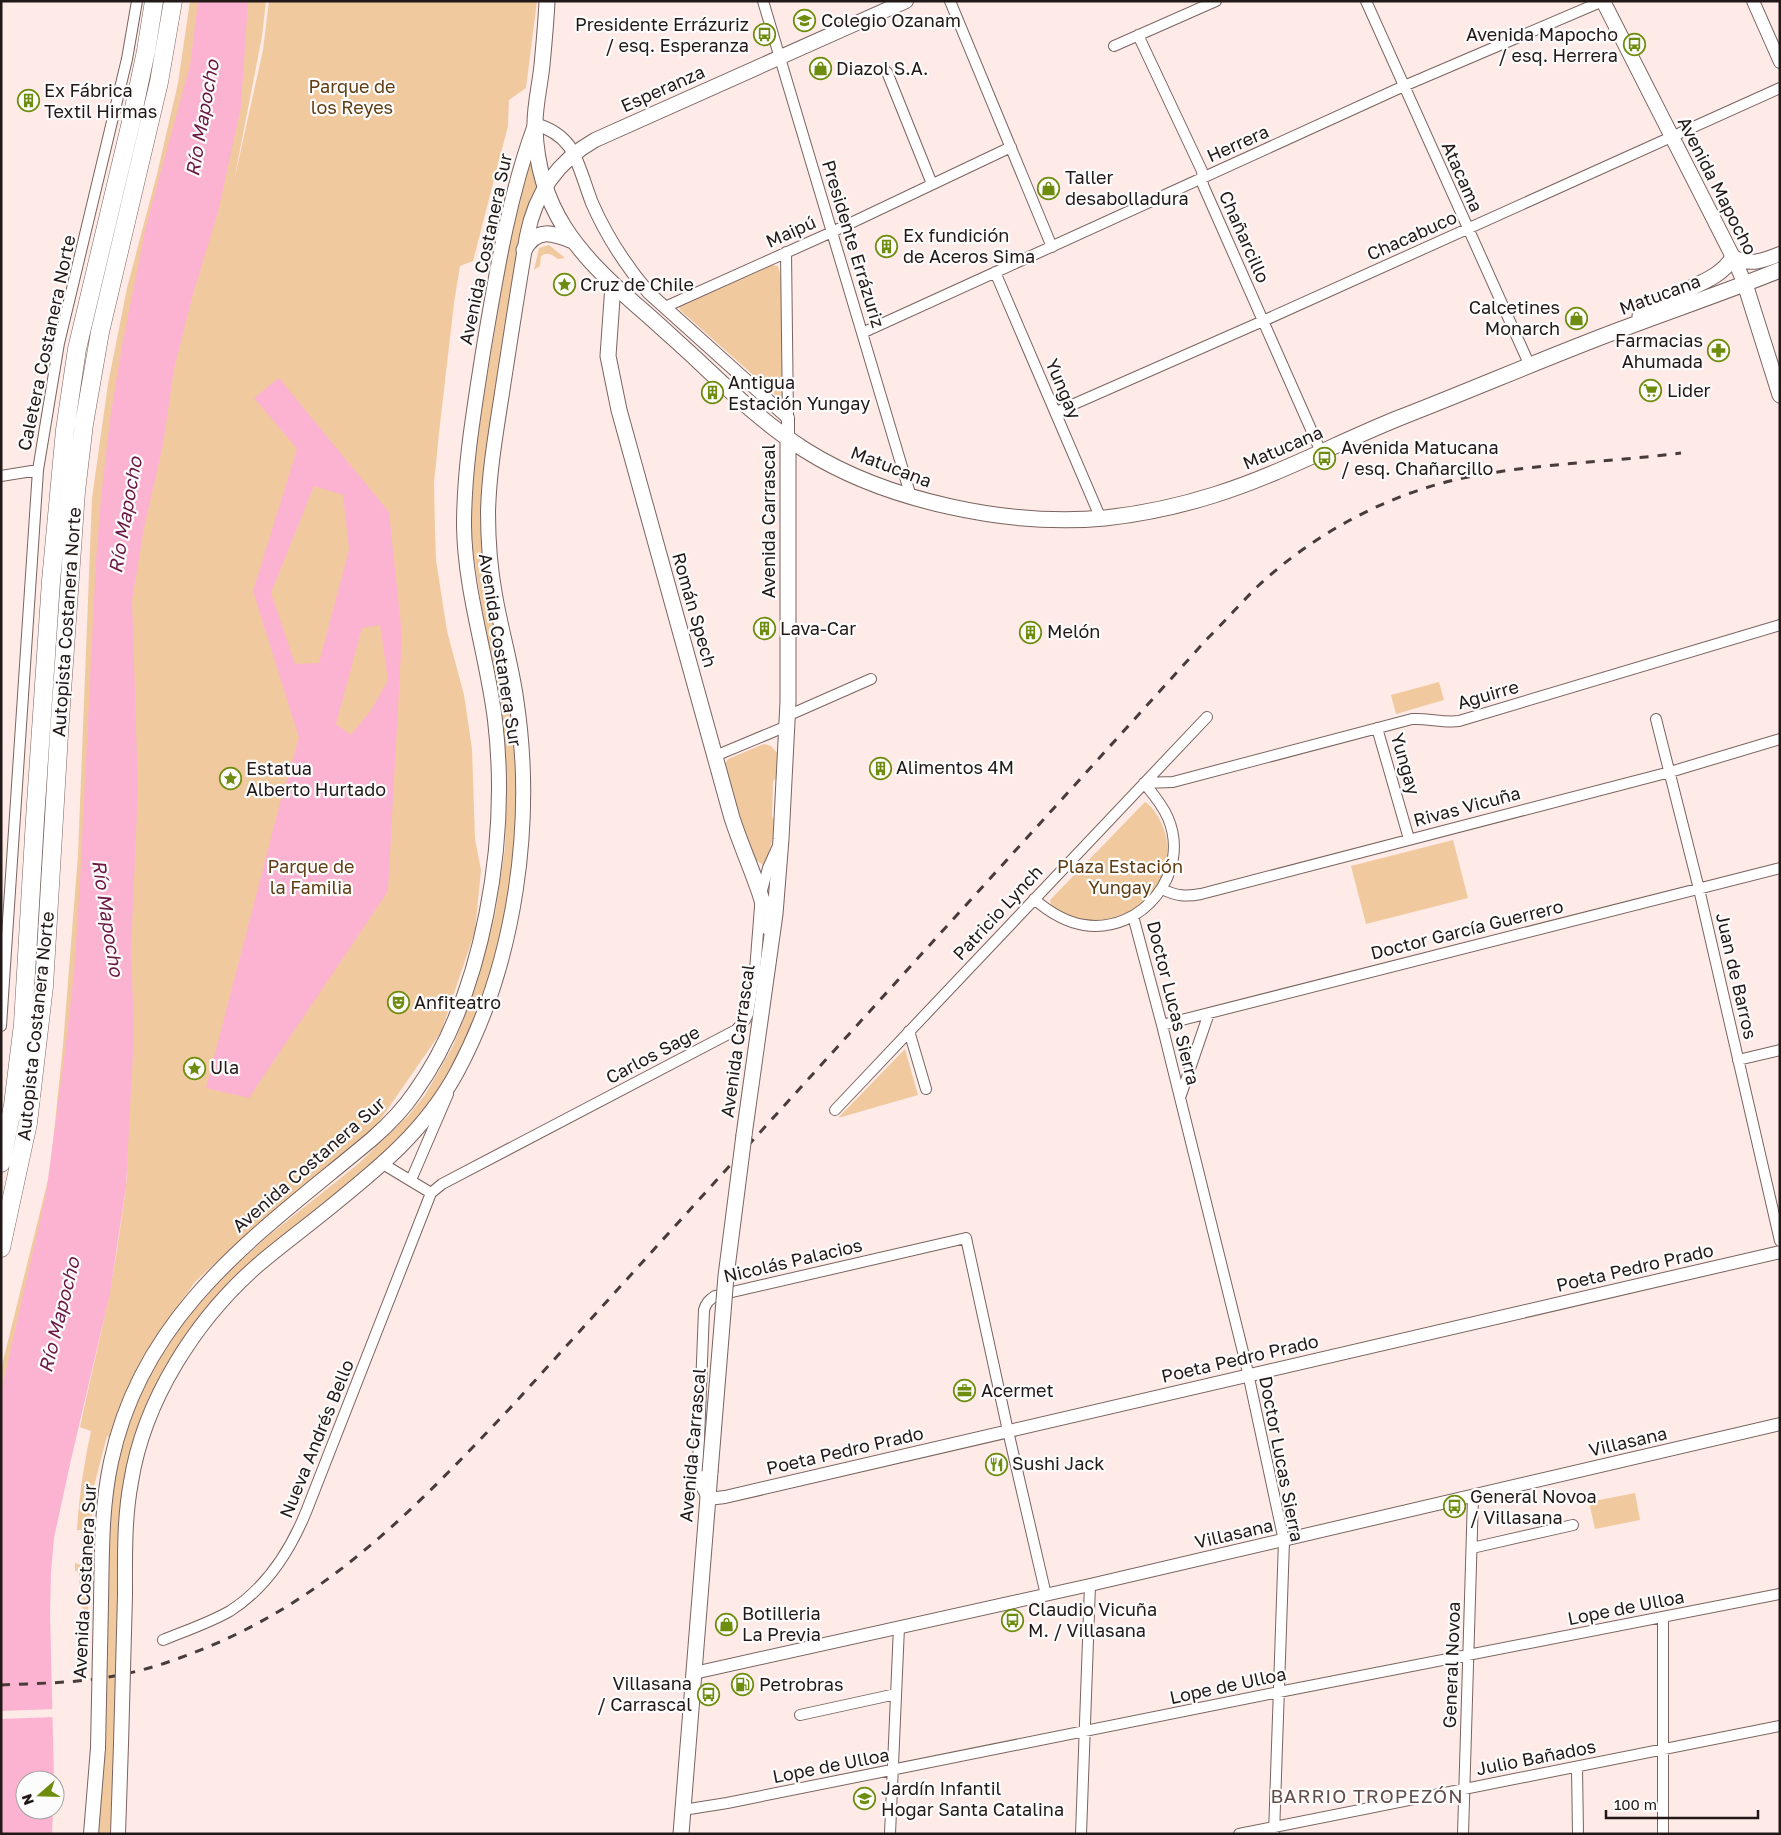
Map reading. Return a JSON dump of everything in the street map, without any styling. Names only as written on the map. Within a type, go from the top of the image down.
[{"type":"highway","name":"Autopista Costanera Norte","points":[[1,1163],[13,1105],[23,1024],[34,819],[62,457],[77,349],[131,122],[154,1]]},
{"type":"highway","name":"Autopista Costanera Norte","points":[[1,1248],[30,1114],[43,996],[58,734],[76,491],[84,424],[100,332],[159,82],[173,1]]},
{"type":"main road","name":"Matucana","points":[[547,1],[535,124],[538,156],[551,203],[581,252],[613,285],[744,403],[788,439],[825,461],[864,479],[912,497],[979,513],[1035,518],[1101,518],[1163,509],[1218,494],[1257,480],[1623,328],[1780,270]]},
{"type":"main road","name":"Esperanza","points":[[574,153],[595,140],[906,1]]},
{"type":"main road","name":"Avenida Mapocho","points":[[1602,1],[1733,257],[1745,284],[1780,395]]},
{"type":"main road","name":"Avenida Costanera Sur","points":[[91,1834],[98,1748],[104,1508],[111,1461],[128,1405],[156,1350],[184,1308],[215,1274],[259,1233],[372,1139],[401,1110],[423,1081],[444,1042],[461,1001],[476,954],[488,906],[495,856],[498,773],[492,699],[467,566],[464,528],[465,487],[493,292],[517,181],[535,124]]},
{"type":"main road","name":"Avenida Costanera Sur","points":[[118,1834],[127,1512],[135,1461],[153,1408],[180,1358],[196,1333],[213,1312],[257,1266],[383,1164],[426,1119],[457,1072],[482,1016],[503,950],[514,899],[521,842],[523,789],[520,728],[512,673],[495,595],[489,551],[488,510],[491,471],[524,250],[533,212],[559,169],[574,153]]},
{"type":"main road","points":[[524,250],[533,238],[541,234],[557,234],[573,241]]},
{"type":"main road","points":[[1623,328],[1660,303],[1714,276],[1730,263],[1733,257],[1747,263],[1754,263],[1780,254]]},
{"type":"main road","name":"Román Spech","points":[[613,285],[608,343],[613,387],[732,818],[749,868],[768,886],[767,917],[770,941]]},
{"type":"main road","name":"Avenida Carrascal","points":[[681,1834],[731,1226],[770,941],[768,886],[781,839],[787,721],[788,439]]},
{"type":"street","name":"Caletera Costanera Norte","points":[[1,1026],[38,470],[59,343],[127,60],[137,1]]},
{"type":"street","name":"Presidente Errázuriz","points":[[763,1],[912,497]]},
{"type":"street","points":[[950,1],[1052,247]]},
{"type":"street","points":[[1114,46],[1216,1]]},
{"type":"street","name":"Atacama","points":[[1366,1],[1530,366]]},
{"type":"street","name":"Herrera","points":[[862,333],[1404,86],[1602,1]]},
{"type":"street","points":[[1753,1],[1780,62]]},
{"type":"street","name":"Chañarcillo","points":[[1138,35],[1202,171],[1203,185],[1321,452]]},
{"type":"street","points":[[887,72],[932,184]]},
{"type":"street","name":"Chacabuco","points":[[1056,412],[1780,88]]},
{"type":"street","points":[[535,124],[549,129],[560,136],[574,153],[598,215],[638,280],[665,307],[788,418]]},
{"type":"street","name":"Maipú","points":[[665,307],[832,232],[1011,147]]},
{"type":"street","name":"Avenida Carrascal","points":[[786,252],[788,439]]},
{"type":"street","name":"Yungay","points":[[996,272],[1101,518]]},
{"type":"street","points":[[1,476],[38,470]]},
{"type":"street","name":"Aguirre","points":[[1144,783],[1173,782],[1412,719],[1430,719],[1445,722],[1465,719],[1780,625]]},
{"type":"street","points":[[715,756],[871,679]]},
{"type":"street","name":"Patricio Lynch","points":[[835,1110],[1206,717]]},
{"type":"street","name":"Juan de Barros","points":[[1656,719],[1699,889],[1780,1241]]},
{"type":"street","name":"Yungay","points":[[1377,728],[1409,839]]},
{"type":"street","name":"Rivas Vicuña","points":[[1162,889],[1177,896],[1191,896],[1670,772],[1780,739]]},
{"type":"street","points":[[1034,899],[1062,918],[1086,926],[1115,924],[1134,916],[1149,905],[1162,889],[1169,876],[1173,860],[1173,834],[1164,811],[1144,783]]},
{"type":"street","name":"Doctor García Guerrero","points":[[1162,1024],[1780,868]]},
{"type":"street","name":"Carlos Sage","points":[[431,1193],[442,1184],[740,1027],[748,1014],[768,886]]},
{"type":"street","name":"Doctor Lucas Sierra","points":[[1134,916],[1248,1375],[1284,1541],[1274,1830]]},
{"type":"street","name":"Doctor Lucas Sierra","points":[[1180,1098],[1209,1013]]},
{"type":"street","points":[[909,1032],[926,1090]]},
{"type":"street","points":[[1738,1060],[1780,1050]]},
{"type":"street","points":[[411,1180],[457,1072]]},
{"type":"street","points":[[383,1164],[431,1193]]},
{"type":"street","name":"Nueva Andrés Bello","points":[[163,1640],[218,1617],[242,1602],[271,1574],[292,1543],[306,1512],[431,1193]]},
{"type":"street","name":"Nicolás Palacios","points":[[708,1499],[701,1486],[698,1466],[704,1310],[709,1299],[715,1296],[966,1238],[1008,1431]]},
{"type":"street","name":"Poeta Pedro Prado","points":[[708,1499],[725,1498],[1780,1252]]},
{"type":"street","name":"Villasana","points":[[694,1673],[1284,1541],[1780,1424]]},
{"type":"street","points":[[1008,1431],[1046,1595]]},
{"type":"street","name":"General Novoa","points":[[1463,1834],[1473,1496]]},
{"type":"street","points":[[1472,1548],[1573,1525]]},
{"type":"street","points":[[1081,1834],[1090,1585]]},
{"type":"street","name":"Lope de Ulloa","points":[[683,1810],[728,1803],[1279,1692],[1780,1594]]},
{"type":"street","points":[[1663,1617],[1663,1834]]},
{"type":"street","points":[[890,1834],[899,1627]]},
{"type":"street","points":[[800,1716],[896,1694]]},
{"type":"street","name":"Julio Bañados","points":[[1239,1834],[1274,1830],[1465,1789],[1780,1726]]},
{"type":"street","points":[[1577,1767],[1578,1834]]},
{"type":"green space","name":"Parque de la Familia","points":[[190,1],[266,1],[262,36],[234,181],[263,50],[269,1],[537,1],[526,88],[509,100],[508,126],[473,261],[460,266],[454,303],[434,483],[436,560],[447,631],[464,695],[472,749],[475,839],[481,870],[475,931],[441,1032],[376,1126],[358,1146],[254,1227],[195,1282],[156,1337],[131,1387],[112,1438],[107,1436],[93,1490],[88,1612],[80,1606],[79,1572],[75,1571],[75,1563],[81,1565],[82,1530],[77,1530],[82,1480],[91,1431],[80,1427],[112,1279],[125,1197],[127,1165],[47,1555],[26,1770],[15,1770],[15,1820],[1,1834],[1,1369],[50,1172],[63,1045],[78,855],[92,498],[108,384],[127,288],[157,174],[178,83]]},
{"type":"green space","points":[[532,162],[540,186],[484,520],[511,684],[520,768],[510,911],[493,976],[465,1049],[415,1127],[226,1292],[134,1441],[123,1489],[115,1834],[98,1834],[104,1731],[105,1600],[111,1480],[145,1379],[188,1315],[215,1284],[267,1237],[358,1164],[408,1116],[425,1095],[453,1046],[476,986],[495,914],[505,848],[507,775],[501,715],[488,649],[470,531],[471,493],[476,443],[506,262],[528,165]]},
{"type":"green space","points":[[549,245],[565,258],[558,259],[550,254],[543,255],[541,256],[540,266],[534,270],[539,248]]},
{"type":"green space","points":[[771,265],[778,266],[781,278],[782,399],[680,310],[679,307]]},
{"type":"green space","points":[[1439,682],[1444,700],[1396,714],[1391,695]]},
{"type":"green space","points":[[764,744],[771,746],[779,755],[779,776],[773,781],[772,817],[777,822],[766,864],[763,865],[747,850],[724,765],[728,759]]},
{"type":"green space","name":"Plaza Estación Yungay","points":[[1145,802],[1153,809],[1163,827],[1167,852],[1166,865],[1162,877],[1148,899],[1124,917],[1095,921],[1080,920],[1065,914],[1051,905],[1050,900]]},
{"type":"green space","points":[[1453,840],[1468,898],[1366,924],[1351,866]]},
{"type":"green space","points":[[905,1049],[918,1095],[838,1118]]},
{"type":"green space","points":[[1635,1493],[1640,1520],[1595,1529],[1589,1502]]},
{"type":"water","name":"Río Mapocho","points":[[198,1],[248,1],[241,107],[218,212],[193,294],[174,369],[163,445],[144,528],[132,600],[138,788],[131,950],[134,1032],[126,1187],[110,1293],[54,1538],[50,1613],[54,1770],[15,1770],[15,1820],[53,1820],[52,1834],[1,1834],[1,1392],[46,1194],[74,974],[96,561],[110,419],[122,346],[146,226],[190,65]]},
{"type":"water","points":[[279,378],[389,512],[402,635],[388,891],[249,1098],[206,1088],[280,803],[299,738],[253,591],[297,449],[254,398]],"holes":[[[314,486],[343,495],[349,549],[319,663],[295,664],[271,593]],[[380,625],[388,680],[371,710],[351,735],[336,724],[362,628]]]},
{"type":"pier","points":[[55,1709],[55,1717],[1,1719],[1,1711]]},
{"type":"railway","points":[[1,1685],[97,1679],[170,1662],[208,1647],[254,1625],[296,1601],[336,1573],[373,1543],[444,1477],[512,1406],[1208,638],[1258,586],[1281,566],[1331,531],[1358,516],[1386,502],[1444,482],[1525,468],[1681,453]]},
{"type":"place","name":"Colegio Ozanam","points":[[805,21]]},
{"type":"place","name":"Presidente Errázuriz / esq. Esperanza","points":[[765,35]]},
{"type":"place","name":"Avenida Mapocho / esq. Herrera","points":[[1634,45]]},
{"type":"place","name":"Diazol S.A.","points":[[820,69]]},
{"type":"place","name":"Ex Fábrica Textil Hirmas","points":[[28,101]]},
{"type":"place","name":"Taller desabolladura","points":[[1049,188]]},
{"type":"place","name":"Ex fundición de Aceros Sima","points":[[887,246]]},
{"type":"place","name":"Cruz de Chile","points":[[564,285]]},
{"type":"place","name":"Calcetines Monarch","points":[[1576,318]]},
{"type":"place","name":"Farmacias Ahumada","points":[[1719,351]]},
{"type":"place","name":"Lider","points":[[1651,391]]},
{"type":"place","name":"Antigua Estación Yungay","points":[[712,393]]},
{"type":"place","name":"Avenida Matucana / esq. Chañarcillo","points":[[1325,458]]},
{"type":"place","name":"Lava-Car","points":[[764,629]]},
{"type":"place","name":"Melón","points":[[1031,632]]},
{"type":"place","name":"Alimentos 4M","points":[[880,768]]},
{"type":"place","name":"Estatua Alberto Hurtado","points":[[230,779]]},
{"type":"place","name":"Anfiteatro","points":[[398,1003]]},
{"type":"place","name":"Ula","points":[[194,1068]]},
{"type":"place","name":"Acermet","points":[[965,1391]]},
{"type":"place","name":"Sushi Jack","points":[[996,1464]]},
{"type":"place","name":"General Novoa / Villasana","points":[[1454,1507]]},
{"type":"place","name":"Claudio Vicuña M. / Villasana","points":[[1012,1620]]},
{"type":"place","name":"Botilleria La Previa","points":[[726,1624]]},
{"type":"place","name":"Petrobras","points":[[743,1685]]},
{"type":"place","name":"Villasana / Carrascal","points":[[708,1694]]},
{"type":"place","name":"Jardín Infantil Hogar Santa Catalina","points":[[865,1799]]},
{"type":"district","name":"BARRIO TROPEZÓN","points":[[1367,1796]]},
{"type":"park label","name":"Parque de los Reyes","points":[[352,97]]}]
